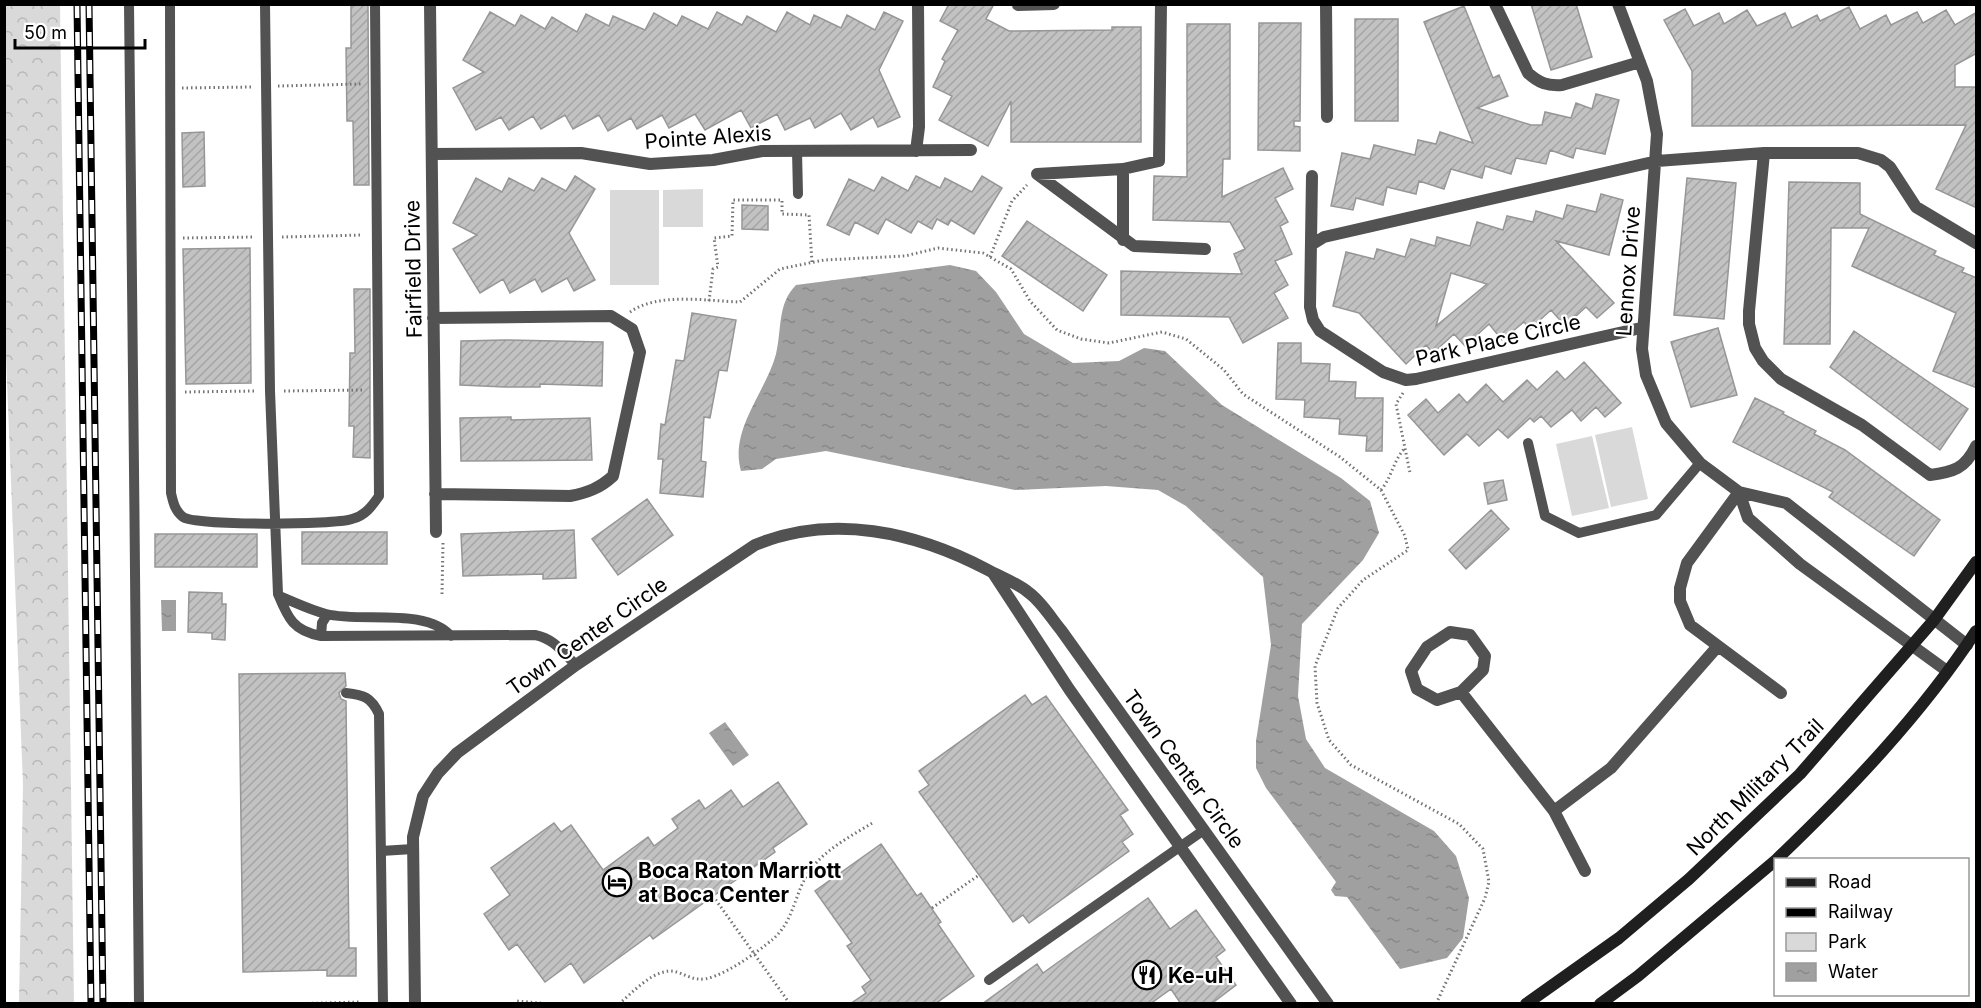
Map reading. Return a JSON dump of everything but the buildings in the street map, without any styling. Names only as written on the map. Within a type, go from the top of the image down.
[{"type":"main road","name":"North Military Trail","points":[[1527,1004],[1619,938],[1689,879],[1800,774],[1935,620],[1977,562]]},
{"type":"main road","points":[[1778,858],[1825,814],[1893,739],[1977,631]]},
{"type":"main road","points":[[1600,1004],[1638,976],[1774,862]]},
{"type":"street","name":"Fairfield Drive","points":[[430,4],[436,532]]},
{"type":"street","points":[[916,151],[919,127],[918,4]]},
{"type":"street","points":[[1018,5],[1054,4]]},
{"type":"street","points":[[1037,174],[1123,169],[1159,161],[1161,4]]},
{"type":"street","points":[[1326,4],[1327,117]]},
{"type":"street","points":[[1495,4],[1528,73],[1537,82],[1549,86],[1562,85],[1640,62]]},
{"type":"street","name":"Lennox Drive","points":[[1618,4],[1640,62],[1654,108],[1657,161],[1641,328],[1646,375],[1654,400],[1666,423],[1700,463],[1738,492],[1786,503],[1967,645]]},
{"type":"street","name":"Pointe Alexis","points":[[432,154],[580,153],[650,164],[713,160],[762,151],[971,150]]},
{"type":"street","points":[[1764,153],[1749,310],[1752,337],[1762,361],[1781,379],[1862,425],[1930,475],[1955,471],[1972,456],[1977,446]]},
{"type":"street","points":[[1311,245],[1324,237],[1657,161],[1764,153],[1870,155],[1890,168],[1916,207],[1977,243]]},
{"type":"street","points":[[1123,169],[1123,240]]},
{"type":"street","points":[[1037,174],[1134,246],[1205,249]]},
{"type":"street","name":"Park Place Circle","points":[[1312,176],[1310,306],[1313,320],[1320,331],[1383,372],[1406,380],[1641,328]]},
{"type":"street","points":[[433,318],[611,316],[620,319],[632,329],[640,352],[614,476],[594,490],[570,496],[435,494]]},
{"type":"street","points":[[1738,492],[1687,563],[1680,588],[1680,601],[1690,625],[1780,693]]},
{"type":"street","name":"Lennox Drive","points":[[1738,492],[1748,518],[1800,564],[1947,671]]},
{"type":"street","name":"Town Center Circle","points":[[416,1004],[413,849],[418,809],[442,767],[457,753],[576,665],[755,545],[780,534],[807,530],[875,531],[940,547],[1029,592],[1061,630],[1328,1004]]},
{"type":"street","points":[[993,572],[1069,689],[1291,1004]]},
{"type":"street","points":[[1450,632],[1470,635],[1485,656],[1483,670],[1461,692],[1437,700],[1417,689],[1411,671],[1427,647],[1450,632]]},
{"type":"street","points":[[1554,811],[1611,768],[1718,646]]},
{"type":"street","points":[[1461,692],[1554,811],[1585,871]]},
{"type":"lane","points":[[129,4],[135,393],[133,588],[139,1004]]},
{"type":"lane","points":[[170,4],[171,493],[174,507],[184,518],[202,522],[276,523],[352,519],[370,510],[379,496],[375,4]]},
{"type":"lane","points":[[265,4],[270,391],[279,596],[286,614],[297,627],[306,633],[321,636],[535,635],[548,638],[576,665]]},
{"type":"lane","points":[[797,151],[798,194]]},
{"type":"lane","points":[[1528,443],[1545,516],[1579,533],[1656,515],[1700,463]]},
{"type":"lane","points":[[279,596],[327,615],[425,621],[442,626],[451,636]]},
{"type":"lane","points":[[321,636],[322,623],[327,615]]},
{"type":"lane","points":[[346,693],[362,695],[372,700],[379,714],[383,1004]]},
{"type":"lane","points":[[989,981],[1204,830]]},
{"type":"lane","points":[[381,851],[413,849]]},
{"type":"path","points":[[990,257],[1012,201],[1037,174]]},
{"type":"path","points":[[710,301],[713,269],[718,267],[714,238],[732,236],[733,200],[782,200],[782,214],[809,215],[812,263]]},
{"type":"path","points":[[620,319],[639,306],[661,300],[740,302],[780,269],[812,263],[905,256],[938,248],[983,253],[1011,268],[1030,301],[1057,330],[1081,339],[1109,343],[1162,332],[1186,339],[1224,370],[1243,394],[1340,457],[1381,490],[1405,536],[1408,550],[1363,580],[1338,608],[1315,666],[1317,703],[1329,740],[1351,765],[1459,824],[1483,849],[1489,882],[1485,898],[1436,1004]]},
{"type":"path","points":[[1406,380],[1406,388],[1396,404],[1410,473]]},
{"type":"path","points":[[1381,490],[1388,482],[1396,458],[1405,448]]},
{"type":"path","points":[[436,532],[444,540],[442,594]]},
{"type":"path","points":[[619,1004],[650,978],[664,972],[675,971],[702,980],[718,976],[774,939],[787,923],[796,906],[802,885],[812,868],[827,853],[874,822]]},
{"type":"path","points":[[932,908],[979,875]]},
{"type":"path","points":[[713,897],[790,1004]]},
{"type":"path","points":[[285,1004],[361,1002]]},
{"type":"path","points":[[514,1004],[550,1004]]},
{"type":"green space","points":[[4,5],[60,5],[74,1003],[19,1003],[23,785],[5,331]]},
{"type":"green space","points":[[703,189],[703,227],[663,227],[663,190]]},
{"type":"green space","points":[[610,190],[659,190],[659,285],[610,285]]},
{"type":"green space","points":[[1632,427],[1648,499],[1611,507],[1595,435]]},
{"type":"green space","points":[[1592,436],[1609,508],[1572,516],[1556,444]]},
{"type":"water","points":[[950,265],[976,271],[996,292],[1024,334],[1073,363],[1119,361],[1144,348],[1165,351],[1222,405],[1341,478],[1370,501],[1379,533],[1363,560],[1302,624],[1298,696],[1306,739],[1325,768],[1434,831],[1456,856],[1469,898],[1463,938],[1447,958],[1400,969],[1347,897],[1335,896],[1331,890],[1336,882],[1266,788],[1256,768],[1256,741],[1271,645],[1263,577],[1186,506],[1158,490],[1106,486],[1015,490],[826,451],[776,459],[762,469],[741,471],[740,441],[744,426],[771,368],[778,345],[783,309],[790,292],[796,285]]},
{"type":"water","points":[[161,600],[176,600],[176,631],[162,631]]},
{"type":"water","points":[[725,722],[749,755],[733,766],[709,733]]},
{"type":"railway","points":[[77,4],[91,1004]]},
{"type":"railway","points":[[89,4],[103,1004]]},
{"type":"place","name":"Boca Raton Marriott at Boca Center","points":[[617,882]]},
{"type":"place","name":"Ke-uH","points":[[1147,975]]}]
